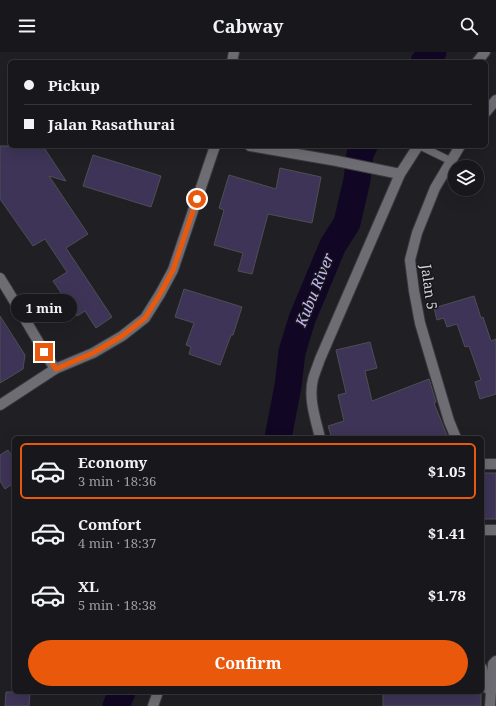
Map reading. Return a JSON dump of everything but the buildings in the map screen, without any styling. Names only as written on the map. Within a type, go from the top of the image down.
[{"type":"street","points":[[488,110],[496,100]]},
{"type":"street","points":[[0,405],[56,369],[93,353],[122,336],[145,318],[173,270],[214,148]]},
{"type":"street","points":[[262,148],[400,174]]},
{"type":"street","points":[[319,436],[311,397],[312,381],[320,359],[400,174],[418,148]]},
{"type":"street","name":"Jalan 5","points":[[452,160],[459,148]]},
{"type":"street","name":"Jalan 5","points":[[448,166],[435,188],[416,233],[410,260],[420,323],[449,421],[455,436]]},
{"type":"street","points":[[0,278],[17,304],[44,352],[56,369]]},
{"type":"street","points":[[484,464],[496,464]]},
{"type":"street","points":[[484,530],[496,530]]},
{"type":"street","points":[[490,702],[493,664],[496,661]]},
{"type":"street","points":[[484,676],[490,702]]},
{"type":"street","points":[[153,706],[157,694]]},
{"type":"lane","points":[[423,148],[449,160]]},
{"type":"waterway","name":"Kubu River","points":[[426,60],[433,52]]},
{"type":"waterway","name":"Kubu River","points":[[278,436],[288,386],[292,352],[302,319],[333,245],[347,223],[357,180],[360,154],[363,148]]},
{"type":"waterway","name":"Kubu River","points":[[116,706],[121,694]]},
{"type":"route","points":[[44,352],[56,369],[93,353],[122,336],[145,318],[173,270],[197,199]]}]
